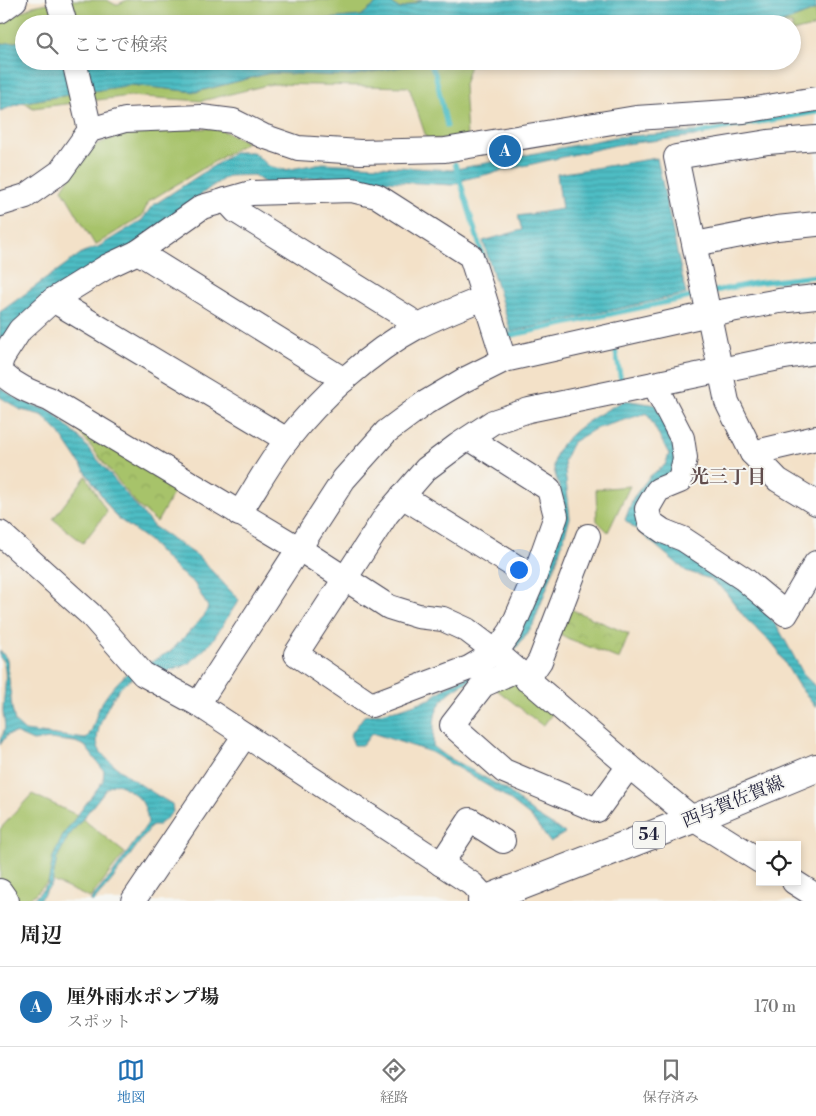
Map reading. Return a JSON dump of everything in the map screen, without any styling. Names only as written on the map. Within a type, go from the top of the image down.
[{"type":"main road","name":"西与賀佐賀線","points":[[485,900],[816,768]]},
{"type":"street","points":[[0,11],[15,0]]},
{"type":"street","points":[[0,204],[26,196],[60,172],[89,123],[76,70]]},
{"type":"street","points":[[89,123],[201,117],[233,121],[263,136],[298,148],[360,152],[445,150],[636,118],[744,111],[816,99]]},
{"type":"street","points":[[816,138],[768,142],[676,157],[727,402],[752,453],[778,480],[816,503]]},
{"type":"street","points":[[0,365],[2,358],[20,330],[53,300],[108,266],[138,252],[202,207],[250,193],[352,190],[377,196],[471,256],[504,360]]},
{"type":"street","points":[[226,200],[236,211],[409,320],[416,327]]},
{"type":"street","points":[[695,244],[777,228],[816,224]]},
{"type":"street","points":[[138,252],[344,380]]},
{"type":"street","points":[[198,704],[344,479],[386,432],[425,403],[464,380],[504,360],[706,300],[780,301],[816,297]]},
{"type":"street","points":[[239,514],[287,440],[344,380],[379,350],[416,327],[484,298]]},
{"type":"street","points":[[53,300],[287,440]]},
{"type":"street","points":[[588,536],[540,661],[469,668],[371,705],[296,654],[387,514],[402,496],[426,469],[493,422],[529,410],[816,352]]},
{"type":"street","points":[[0,372],[9,381],[25,390],[49,399],[298,548],[389,606],[418,616],[443,619],[467,630],[692,818],[756,858]]},
{"type":"street","points":[[654,384],[682,438],[685,458],[680,481],[658,490],[647,508],[650,522],[663,531],[682,539],[744,579],[786,614],[816,563]]},
{"type":"street","points":[[469,438],[549,489],[556,516],[534,578],[511,632],[510,664]]},
{"type":"street","points":[[752,453],[816,438]]},
{"type":"street","points":[[402,496],[534,578]]},
{"type":"street","points":[[0,533],[91,615],[143,674],[198,704],[472,884],[485,900]]},
{"type":"street","points":[[510,664],[483,685],[452,726],[504,771],[597,810],[629,766]]},
{"type":"street","points":[[132,901],[245,735]]},
{"type":"street","points":[[441,864],[470,820],[503,842]]},
{"type":"street","points":[[800,886],[816,896]]},
{"type":"street","points":[[0,891],[7,901]]},
{"type":"green space","points":[[63,0],[107,0],[116,5],[127,0],[381,0],[362,15],[16,15],[33,6]]},
{"type":"green space","points":[[386,0],[422,0],[400,9]]},
{"type":"green space","points":[[816,10],[816,26],[801,30],[801,16]]},
{"type":"green space","points":[[15,15],[15,42],[0,44],[0,23]]},
{"type":"green space","points":[[383,70],[468,70],[464,85],[467,136],[427,140],[409,87],[272,84],[201,101],[130,96],[33,108],[24,102],[131,85],[196,92],[270,73],[349,76]]},
{"type":"green space","points":[[217,128],[247,142],[149,201],[142,216],[95,245],[62,189],[88,148],[130,131]]},
{"type":"green space","points":[[65,414],[178,485],[157,522],[138,506]]},
{"type":"green space","points":[[86,476],[107,512],[83,543],[53,519]]},
{"type":"green space","points":[[630,486],[608,532],[597,521],[596,489]]},
{"type":"green space","points":[[568,608],[629,634],[619,659],[557,634]]},
{"type":"green space","points":[[512,680],[552,714],[543,726],[492,686]]},
{"type":"green space","points":[[32,794],[79,816],[125,853],[90,898],[50,880],[27,901],[12,898],[0,882],[0,829]]},
{"type":"water","points":[[381,0],[386,0],[400,9],[422,0],[816,0],[816,10],[801,16],[362,15]]},
{"type":"water","points":[[15,42],[15,70],[383,70],[349,76],[270,73],[196,92],[131,85],[24,102],[0,111],[0,44]]},
{"type":"water","points":[[704,131],[704,135],[616,145],[466,179],[452,185],[321,177],[266,184],[254,175],[228,176],[0,347],[0,312],[83,252],[98,247],[142,220],[152,206],[235,152],[253,152],[269,166],[285,170],[323,163],[452,170],[615,137]]},
{"type":"water","points":[[657,158],[686,294],[511,332],[483,241],[522,230],[518,216],[562,209],[557,174]]},
{"type":"water","points":[[0,388],[21,401],[51,411],[79,437],[153,526],[198,556],[239,600],[210,644],[188,664],[157,675],[145,665],[171,651],[204,616],[208,607],[194,583],[178,571],[148,540],[116,517],[60,434],[42,415],[21,410],[0,397]]},
{"type":"water","points":[[625,400],[656,405],[679,458],[645,531],[666,546],[687,550],[750,590],[780,631],[804,675],[816,687],[816,708],[798,685],[774,645],[746,619],[724,590],[710,579],[686,571],[625,520],[633,498],[650,476],[665,465],[669,454],[647,413],[595,429],[573,442],[564,461],[570,518],[533,625],[514,651],[509,648],[560,490],[554,466],[557,453],[563,443],[582,426]]},
{"type":"water","points":[[0,650],[7,659],[15,722],[25,731],[86,739],[100,706],[110,691],[131,670],[134,677],[118,691],[103,716],[97,742],[99,749],[121,771],[172,804],[173,812],[159,825],[152,825],[113,879],[94,901],[91,901],[91,899],[111,876],[148,823],[145,808],[139,798],[117,783],[107,788],[68,837],[57,858],[52,884],[38,901],[31,901],[48,884],[53,857],[64,833],[103,781],[104,771],[85,746],[75,742],[50,739],[33,741],[15,733],[7,735],[0,745],[5,729],[3,711],[5,668],[0,657]]},
{"type":"water","points":[[494,664],[499,670],[463,684],[447,695],[441,702],[435,718],[433,746],[446,756],[507,790],[536,815],[565,833],[550,842],[531,817],[503,795],[431,752],[372,733],[363,745],[354,745],[350,735],[364,716],[400,709],[430,699],[449,685]]},
{"type":"waterway","points":[[433,70],[447,126]]},
{"type":"waterway","points":[[698,133],[816,112]]},
{"type":"waterway","points":[[455,164],[483,257]]},
{"type":"waterway","points":[[710,292],[755,283],[816,276]]},
{"type":"waterway","points":[[506,331],[508,336],[700,295]]},
{"type":"waterway","points":[[614,343],[621,380]]},
{"type":"place","name":"厘外雨水ポンプ場","points":[[505,151]]},
{"type":"district","name":"光三丁目","points":[[728,477]]}]
